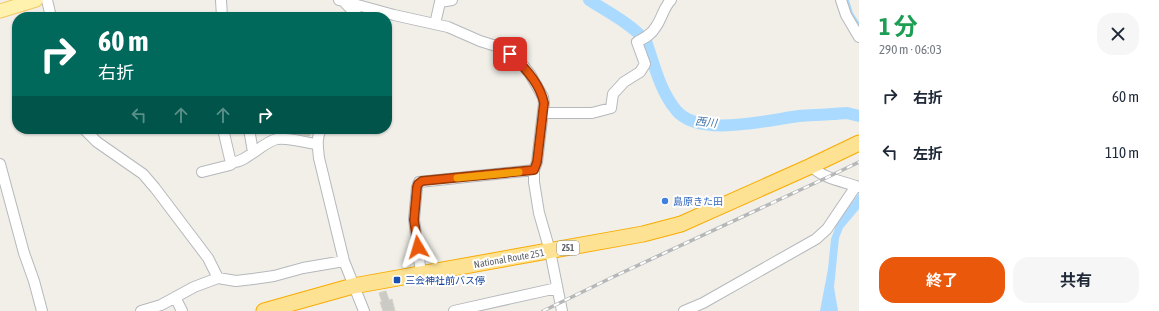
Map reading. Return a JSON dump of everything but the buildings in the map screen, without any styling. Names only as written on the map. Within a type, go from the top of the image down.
[{"type":"highway","name":"National Route 251","points":[[264,311],[353,286],[643,234],[681,224],[859,144]]},
{"type":"main road","points":[[0,11],[36,0]]},
{"type":"street","points":[[47,0],[50,12]]},
{"type":"street","points":[[221,0],[222,12]]},
{"type":"street","points":[[435,24],[440,2],[452,0]]},
{"type":"street","points":[[544,113],[592,113],[611,108],[613,94],[624,82],[640,72],[645,64],[637,42],[650,35],[655,29],[666,5],[671,0]]},
{"type":"street","points":[[841,0],[846,16],[859,37]]},
{"type":"street","points":[[341,1],[383,12]]},
{"type":"street","points":[[341,1],[353,12]]},
{"type":"street","points":[[392,14],[448,27],[480,41],[499,47],[522,64],[530,74],[543,97],[544,103],[537,162],[534,170],[534,182],[539,213],[550,251],[562,311]]},
{"type":"street","points":[[89,134],[97,142],[143,174],[208,258],[218,278]]},
{"type":"street","points":[[224,134],[230,159],[234,162]]},
{"type":"street","points":[[250,134],[253,152]]},
{"type":"street","points":[[319,134],[317,144],[320,164],[344,261],[364,311]]},
{"type":"street","points":[[202,172],[240,161],[271,141],[289,139],[317,144]]},
{"type":"street","points":[[0,164],[24,253],[34,281],[42,311],[38,311]]},
{"type":"street","points":[[684,311],[703,303],[816,239],[827,229],[858,187],[828,177],[817,172],[811,166]]},
{"type":"street","points":[[421,274],[414,220],[417,187],[419,182],[534,170]]},
{"type":"street","points":[[141,311],[161,305],[194,287],[218,278],[236,281],[253,279],[344,261]]},
{"type":"street","points":[[454,311],[557,288]]},
{"type":"street","points":[[175,297],[182,311]]},
{"type":"water","points":[[844,0],[849,0],[853,13],[859,22],[859,29],[851,18]]},
{"type":"water","points":[[859,193],[859,209],[843,228],[839,238],[834,287],[838,311],[820,311],[828,269],[831,239],[837,223]]},
{"type":"waterway","name":"西川","points":[[589,0],[626,24],[646,41],[658,77],[670,103],[686,118],[700,123],[734,125],[803,116],[847,113],[859,116]]},
{"type":"railway","points":[[543,311],[859,162]]},
{"type":"slow traffic","points":[[457,178],[519,172]]},
{"type":"place","name":"島原きた田","points":[[665,201]]},
{"type":"place","name":"三会神社前バス停","points":[[397,280]]},
{"type":"route","points":[[418,247],[414,220],[417,187],[419,182],[534,170],[537,162],[544,113],[543,97],[530,74],[522,64],[510,54]]}]
